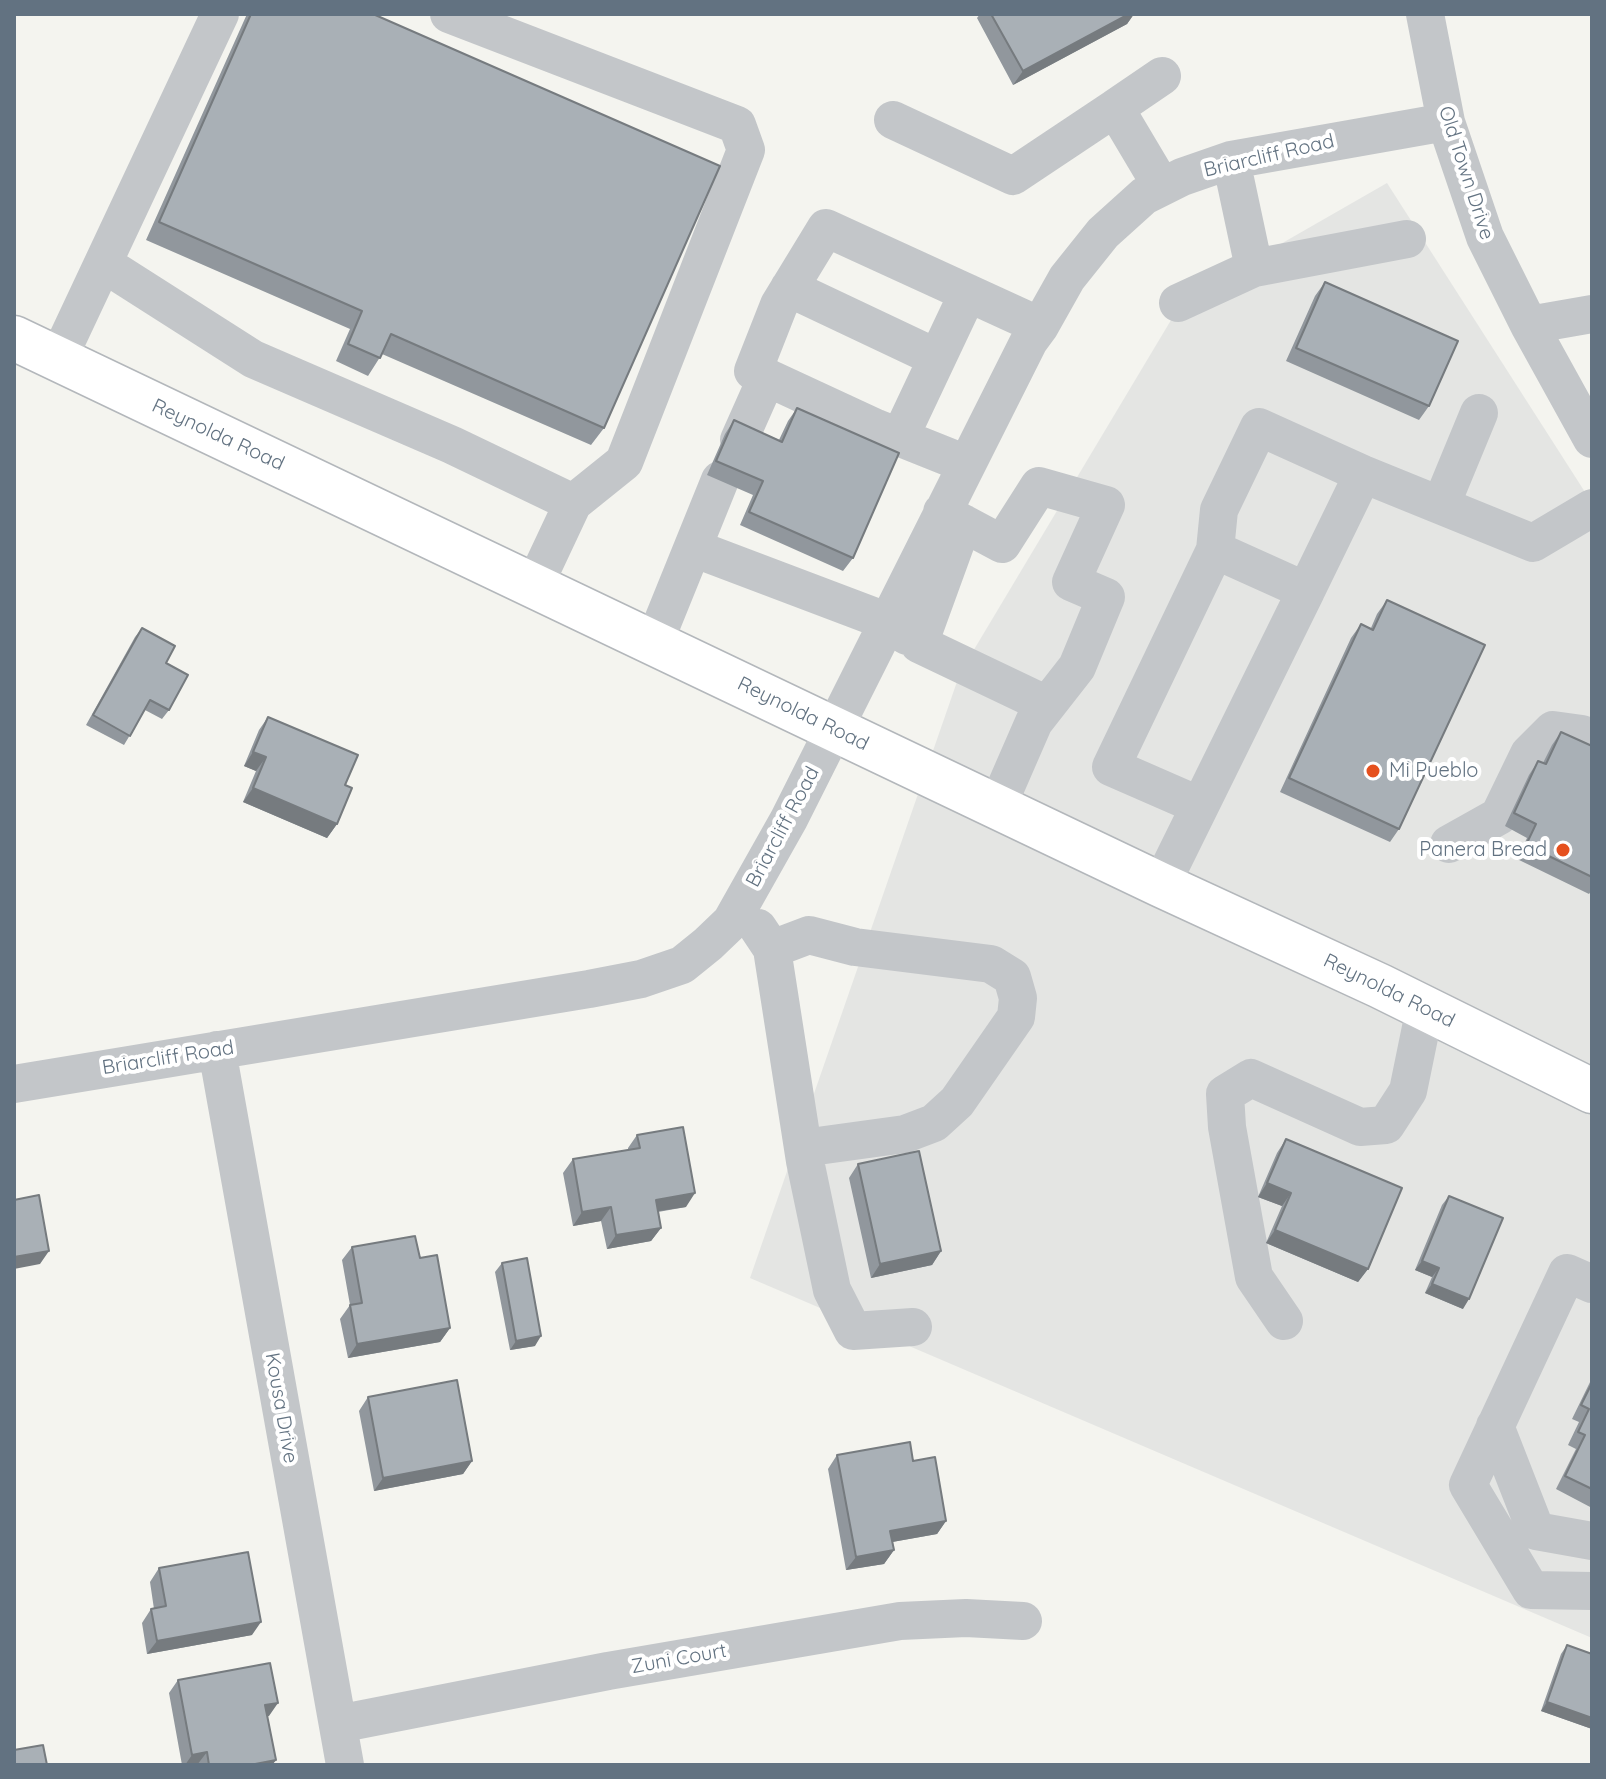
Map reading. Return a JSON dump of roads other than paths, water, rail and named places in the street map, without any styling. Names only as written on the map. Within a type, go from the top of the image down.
[{"type":"main road","name":"Reynolda Road","points":[[14,338],[1425,1008],[1592,1091]]},
{"type":"street","points":[[58,359],[220,14]]},
{"type":"street","points":[[449,14],[737,125],[746,150],[624,462],[573,503],[534,586]]},
{"type":"street","name":"Old Town Drive","points":[[1425,14],[1446,122],[1485,237],[1592,439]]},
{"type":"street","points":[[893,120],[1013,176],[1162,76]]},
{"type":"street","points":[[1115,108],[1162,187]]},
{"type":"street","name":"Briarcliff Road","points":[[14,1084],[641,979],[682,965],[731,922],[789,819],[886,621],[952,517],[966,464],[1029,341],[1067,278],[1103,233],[1144,196],[1182,177],[1231,160],[1446,122]]},
{"type":"street","points":[[1231,160],[1254,268]]},
{"type":"street","points":[[966,464],[753,371],[779,305],[826,228],[1040,326]]},
{"type":"street","points":[[1178,303],[1254,268],[1407,239]]},
{"type":"street","points":[[104,264],[253,359],[452,445],[573,503]]},
{"type":"street","points":[[789,288],[937,358]]},
{"type":"street","points":[[900,437],[968,293]]},
{"type":"street","points":[[1529,325],[1592,314]]},
{"type":"street","points":[[739,440],[767,377]]},
{"type":"street","points":[[1441,505],[1479,413]]},
{"type":"street","points":[[1198,805],[1111,767],[1215,550],[1219,510],[1259,427],[1363,474],[1533,543],[1592,508]]},
{"type":"street","points":[[1161,885],[1363,474]]},
{"type":"street","points":[[654,643],[720,480]]},
{"type":"street","points":[[919,644],[952,517],[1002,544],[1039,486],[1106,505],[1071,582],[1106,597],[1077,667],[1034,722],[997,807]]},
{"type":"street","points":[[693,548],[886,621],[919,644],[1047,705]]},
{"type":"street","points":[[1215,550],[1306,591]]},
{"type":"street","points":[[1449,844],[1499,816],[1529,754],[1553,730],[1582,734],[1592,739]]},
{"type":"street","points":[[742,902],[772,949],[803,1148],[832,1290],[853,1331],[913,1327]]},
{"type":"street","points":[[772,949],[809,935],[855,947],[991,964],[1012,977],[1018,998],[1016,1017],[957,1102],[934,1123],[905,1134],[803,1148]]},
{"type":"street","points":[[1284,1321],[1254,1277],[1227,1127],[1225,1094],[1251,1078],[1360,1127],[1386,1125],[1408,1091],[1425,1008]]},
{"type":"street","name":"Kousa Drive","points":[[217,1050],[345,1765]]},
{"type":"street","points":[[1592,1284],[1567,1273],[1468,1485],[1531,1590],[1592,1591]]},
{"type":"street","points":[[1495,1426],[1536,1531],[1592,1541]]},
{"type":"street","name":"Zuni Court","points":[[338,1724],[608,1671],[900,1621],[966,1618],[1023,1621]]},
{"type":"place","name":"Mi Pueblo","points":[[1373,771]]},
{"type":"place","name":"Panera Bread","points":[[1563,850]]}]
